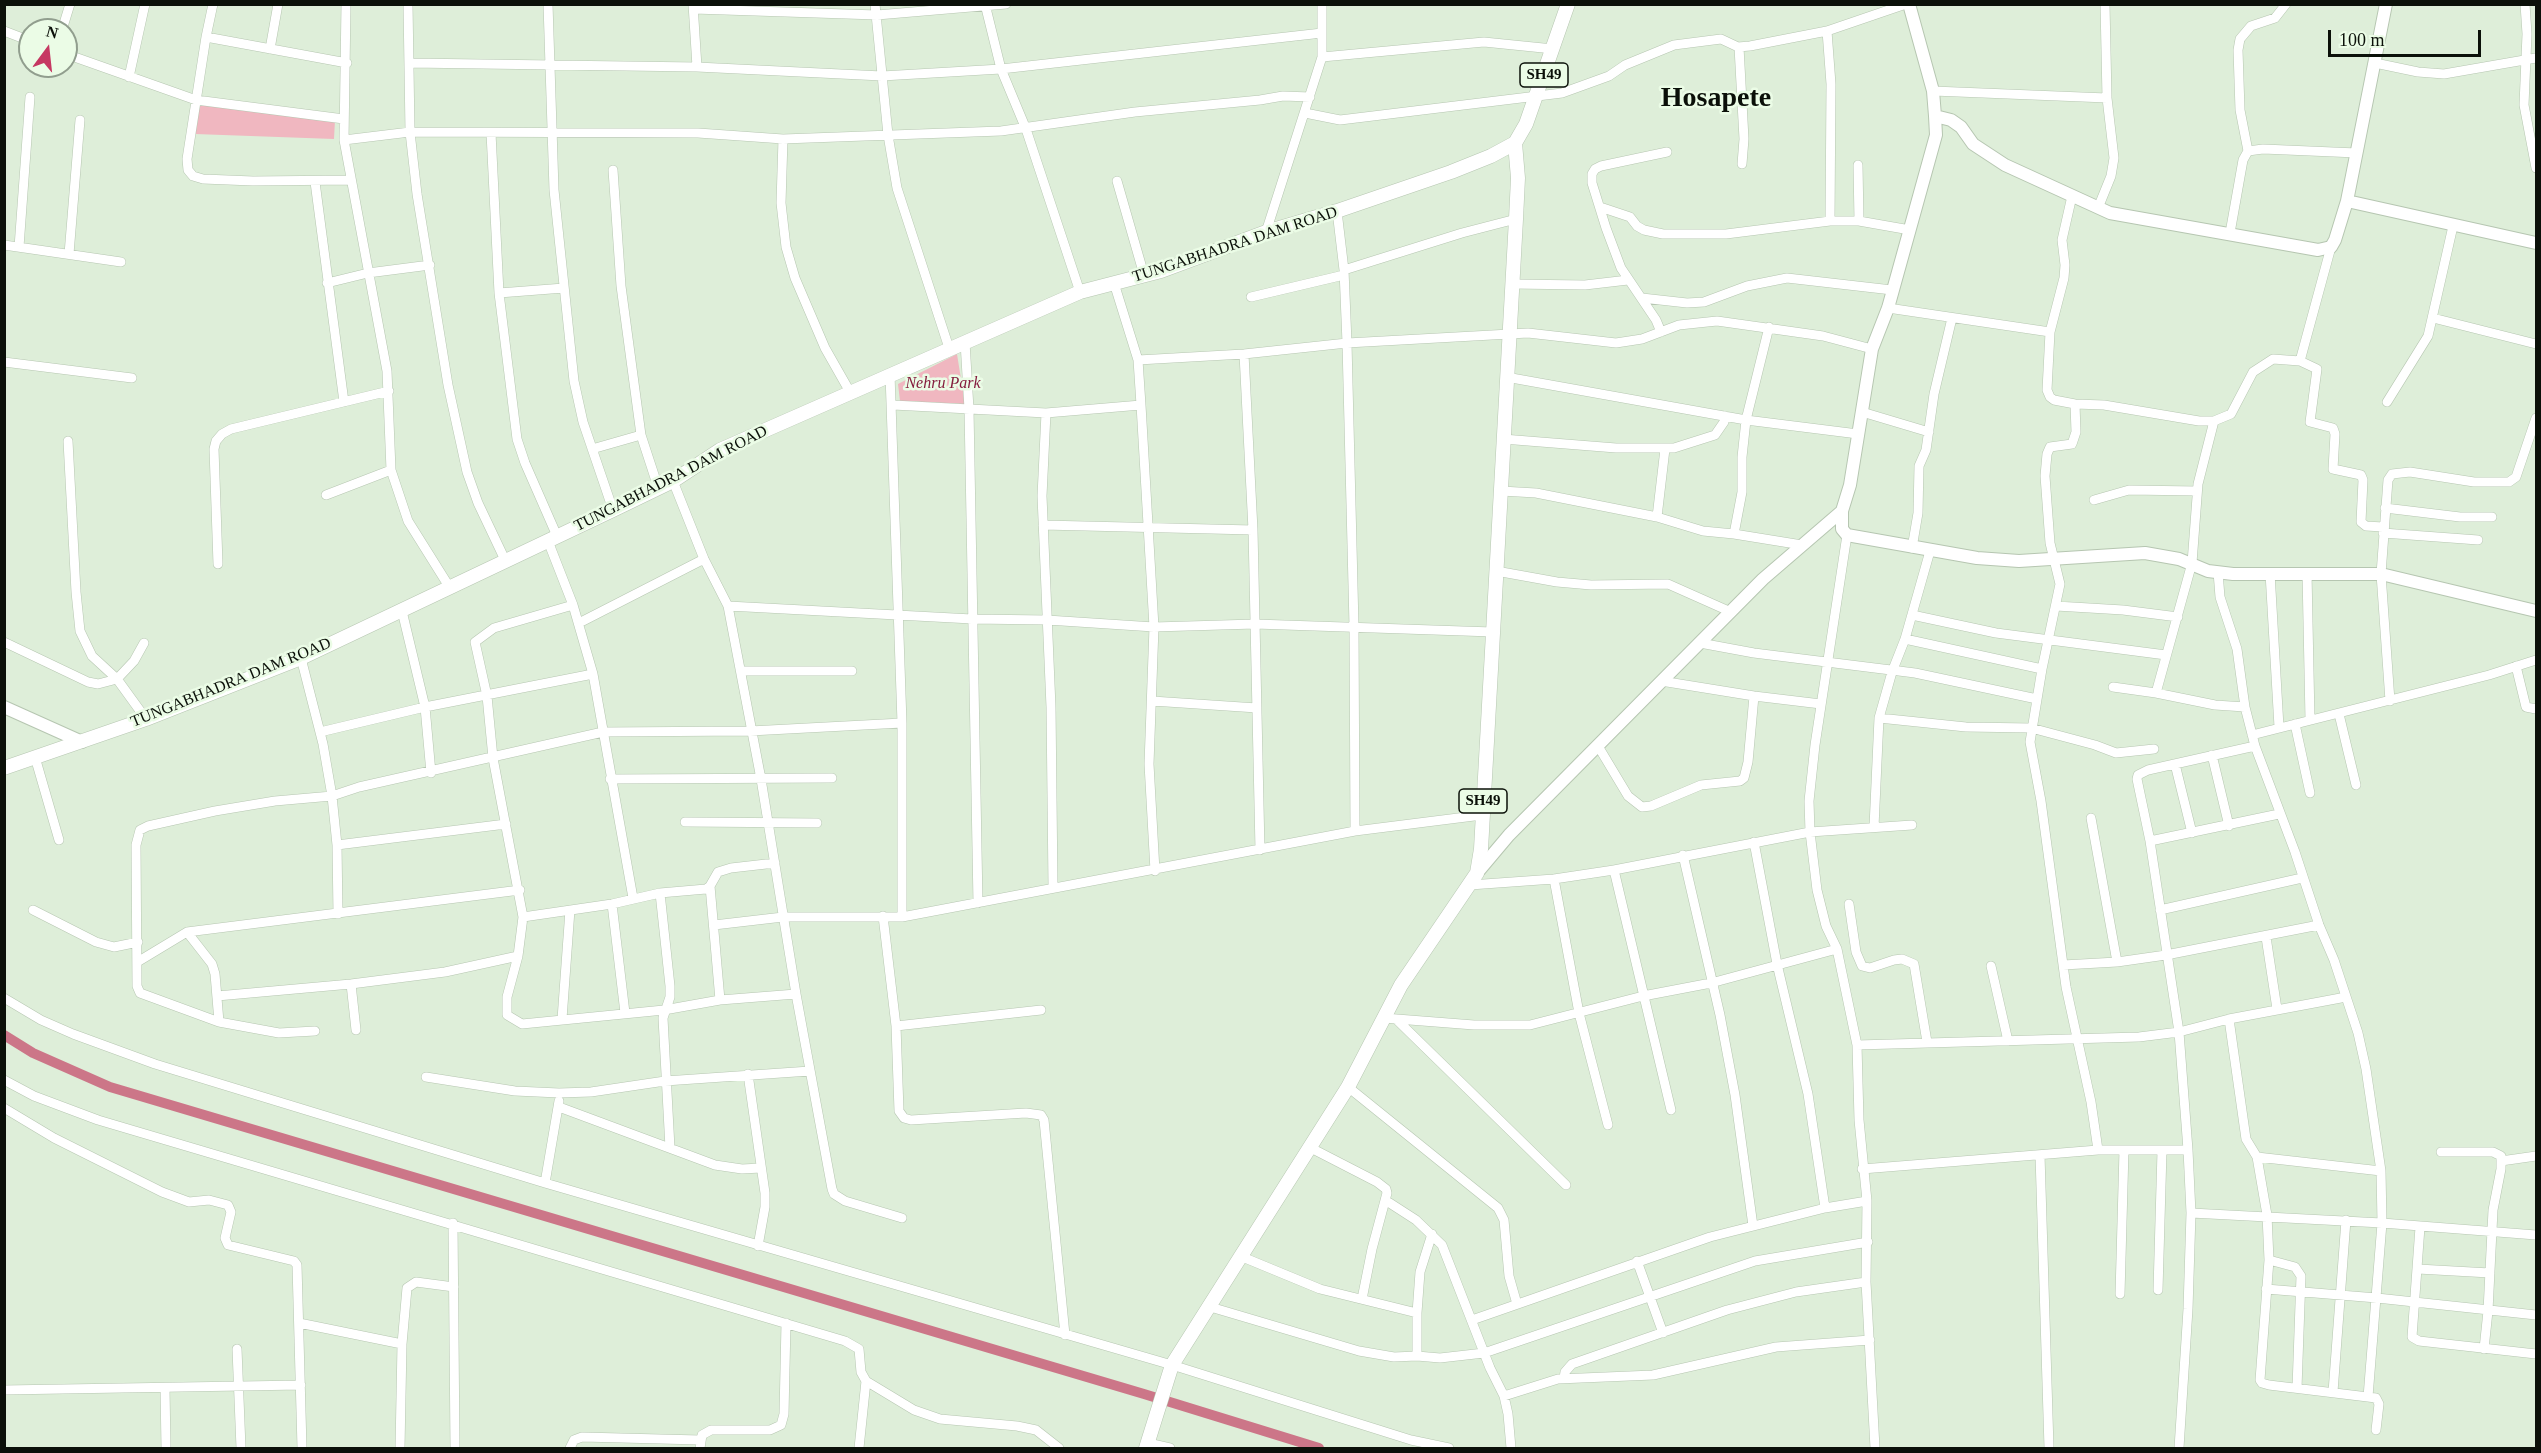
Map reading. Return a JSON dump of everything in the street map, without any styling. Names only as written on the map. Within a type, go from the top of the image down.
[{"type":"main road","name":"SH49","points":[[1148,1442],[1170,1369],[1207,1306],[1390,1018],[1401,985],[1477,873],[1516,219],[1518,178],[1515,143],[1526,124],[1568,4]]},
{"type":"main road","name":"TUNGABHADRA DAM ROAD","points":[[4,768],[146,719],[301,658],[672,481],[720,450],[1080,292],[1144,275],[1224,249],[1266,232],[1337,211],[1451,172],[1491,156],[1515,143]]},
{"type":"street","points":[[129,77],[145,4]]},
{"type":"street","points":[[213,4],[187,159],[188,170],[193,176],[203,179],[315,182],[351,180]]},
{"type":"street","points":[[270,49],[278,4]]},
{"type":"street","points":[[346,4],[347,63],[344,140],[389,391],[392,470],[408,521],[450,588]]},
{"type":"street","points":[[408,4],[410,132],[417,194],[448,385],[467,472],[478,503],[506,562]]},
{"type":"street","points":[[548,4],[554,190],[574,381],[592,449],[613,510]]},
{"type":"street","points":[[875,4],[888,135],[897,188],[949,348]]},
{"type":"street","points":[[697,67],[693,7],[877,15],[1006,4]]},
{"type":"street","points":[[1266,232],[1322,57],[1322,4]]},
{"type":"street","points":[[1305,112],[1340,120],[1391,116],[1563,93],[1609,76],[1655,51],[1674,45],[1721,39],[1739,47],[1827,31],[1907,4],[1933,91],[1936,135],[1888,308],[1872,349],[1850,485],[1842,511],[1842,529],[1847,535],[1930,551],[2019,561],[2053,557],[2145,553],[2192,563],[2208,571],[2218,572],[2381,574],[2536,611]]},
{"type":"street","points":[[2097,208],[2110,176],[2114,158],[2107,98],[2105,4]]},
{"type":"street","points":[[2230,233],[2243,160],[2248,151],[2240,110],[2238,51],[2240,39],[2251,26],[2275,18],[2286,4]]},
{"type":"street","points":[[2300,361],[2331,247],[2347,201],[2386,4]]},
{"type":"street","points":[[2525,4],[2524,105],[2532,131],[2536,168]]},
{"type":"street","points":[[985,6],[1001,69],[1026,129],[1080,292]]},
{"type":"street","points":[[1827,31],[1831,84],[1830,221]]},
{"type":"street","points":[[410,63],[697,67],[882,76],[1001,69],[1322,33]]},
{"type":"street","points":[[206,37],[347,63]]},
{"type":"street","points":[[1322,57],[1484,42],[1553,49]]},
{"type":"street","points":[[1739,47],[1742,164]]},
{"type":"street","points":[[78,58],[196,100],[344,119]]},
{"type":"street","points":[[2375,63],[2418,72],[2444,74],[2536,58]]},
{"type":"street","points":[[1933,91],[2107,98]]},
{"type":"street","points":[[344,140],[410,132],[698,133],[783,139],[1026,129],[1135,111],[1283,96],[1310,98]]},
{"type":"street","points":[[19,247],[30,97]]},
{"type":"street","points":[[1935,116],[1951,120],[1961,127],[1974,144],[2005,165],[2097,208],[2126,217],[2230,233],[2318,250],[2331,247]]},
{"type":"street","points":[[69,254],[80,120]]},
{"type":"street","points":[[491,133],[498,292],[517,439],[553,538],[593,674],[633,898]]},
{"type":"street","points":[[783,139],[781,202],[786,247],[795,278],[825,348],[850,392]]},
{"type":"street","points":[[2248,151],[2263,149],[2357,153]]},
{"type":"street","points":[[1661,332],[1642,298],[1621,268],[1592,183],[1592,174],[1600,166],[1667,152]]},
{"type":"street","points":[[1858,165],[1859,220]]},
{"type":"street","points":[[613,170],[621,286],[641,435],[658,487]]},
{"type":"street","points":[[1117,181],[1144,275]]},
{"type":"street","points":[[315,182],[344,402]]},
{"type":"street","points":[[2072,196],[2062,240],[2064,278],[2050,332],[2047,390],[2050,397],[2054,400],[2075,404],[2104,405],[2214,422],[2231,414],[2253,372],[2273,359],[2300,361],[2317,369],[2310,423],[2333,428],[2335,434],[2332,469],[2361,475],[2363,480],[2361,522],[2366,526],[2383,530],[2478,540]]},
{"type":"street","points":[[2347,201],[2536,243]]},
{"type":"street","points":[[1600,207],[1630,218],[1644,230],[1663,234],[1726,234],[1830,221],[1859,220],[1910,230]]},
{"type":"street","points":[[1337,211],[1344,273],[1347,343],[1354,627],[1355,831]]},
{"type":"street","points":[[1251,297],[1344,273],[1462,233],[1516,219]]},
{"type":"street","points":[[2387,402],[2428,336],[2453,226]]},
{"type":"street","points":[[4,245],[121,262]]},
{"type":"street","points":[[327,283],[369,273],[430,265]]},
{"type":"street","points":[[1642,298],[1687,303],[1704,302],[1748,286],[1787,278],[1893,290]]},
{"type":"street","points":[[1512,284],[1584,285],[1628,279]]},
{"type":"street","points":[[1114,283],[1138,360],[1154,627],[1149,764],[1155,871]]},
{"type":"street","points":[[498,292],[564,288]]},
{"type":"street","points":[[1888,308],[2050,332]]},
{"type":"street","points":[[1912,548],[1918,513],[1919,466],[1929,432],[1934,394],[1952,318]]},
{"type":"street","points":[[2433,318],[2536,344]]},
{"type":"street","points":[[1138,360],[1244,354],[1347,343],[1528,333],[1616,343],[1642,339],[1679,325],[1707,322],[1769,327],[1823,336],[1872,349]]},
{"type":"street","points":[[1734,534],[1742,492],[1742,457],[1746,420],[1769,327]]},
{"type":"street","points":[[965,342],[969,409],[978,903]]},
{"type":"street","points":[[1244,354],[1253,530],[1260,850]]},
{"type":"street","points":[[4,362],[132,378]]},
{"type":"street","points":[[890,374],[893,405],[902,723],[902,917]]},
{"type":"street","points":[[1506,378],[1746,420],[1858,434]]},
{"type":"street","points":[[218,564],[213,449],[222,434],[231,429],[389,391]]},
{"type":"street","points":[[2075,404],[2076,432],[2072,444],[2050,447],[2047,454],[2046,496],[2053,557],[2060,584],[2047,640],[2030,742],[2041,801],[2063,965],[2091,1102],[2098,1150]]},
{"type":"street","points":[[893,405],[1046,412],[1141,405]]},
{"type":"street","points":[[1046,412],[1042,496],[1054,829],[1053,887]]},
{"type":"street","points":[[1862,412],[1929,432]]},
{"type":"street","points":[[1503,439],[1616,448],[1665,448],[1707,439],[1715,435],[1724,422],[1725,416]]},
{"type":"street","points":[[2390,701],[2381,574],[2388,480],[2392,474],[2410,472],[2474,482],[2505,483],[2514,480],[2536,418]]},
{"type":"street","points":[[2157,693],[2192,563],[2201,468],[2214,422]]},
{"type":"street","points":[[592,449],[641,435]]},
{"type":"street","points":[[68,441],[80,631],[92,656],[117,679],[146,719]]},
{"type":"street","points":[[1657,517],[1665,448]]},
{"type":"street","points":[[326,495],[392,470]]},
{"type":"street","points":[[672,481],[704,559],[728,606],[742,671],[750,731],[761,779],[796,994],[834,1194],[844,1201],[902,1218]]},
{"type":"street","points":[[2094,500],[2129,490],[2198,491]]},
{"type":"street","points":[[1501,491],[1536,493],[1657,517],[1703,531],[1802,545]]},
{"type":"street","points":[[2385,508],[2460,517],[2492,517]]},
{"type":"street","points":[[1477,873],[1509,835],[1763,579],[1842,511]]},
{"type":"street","points":[[1043,525],[1253,530]]},
{"type":"street","points":[[1847,535],[1821,704],[1809,801],[1817,890],[1826,926],[1837,949],[1857,1045],[1862,1169],[1867,1201],[1866,1282],[1875,1449]]},
{"type":"street","points":[[1874,827],[1879,718],[1930,551]]},
{"type":"street","points":[[579,623],[704,559]]},
{"type":"street","points":[[1496,571],[1557,582],[1591,585],[1668,584],[1731,612]]},
{"type":"street","points":[[2218,572],[2220,597],[2237,649],[2245,707],[2254,746],[2334,960],[2366,1069],[2381,1171],[2382,1223],[2368,1397]]},
{"type":"street","points":[[2270,573],[2279,727]]},
{"type":"street","points":[[2307,573],[2310,720]]},
{"type":"street","points":[[573,605],[494,628],[476,642],[488,696],[493,758],[520,890],[523,917],[518,956],[507,997],[507,1015],[522,1024],[664,1010],[720,1000],[796,994]]},
{"type":"street","points":[[728,606],[1154,627],[1255,624],[1492,632]]},
{"type":"street","points":[[2056,606],[2123,610],[2178,617]]},
{"type":"street","points":[[402,610],[425,708],[431,773]]},
{"type":"street","points":[[1912,615],[1985,631],[2166,655]]},
{"type":"street","points":[[1905,639],[2042,669]]},
{"type":"street","points":[[4,642],[87,682],[98,684],[117,679],[134,661],[144,643]]},
{"type":"street","points":[[1700,643],[1754,653],[1915,674],[2037,699]]},
{"type":"street","points":[[301,658],[320,732],[332,795],[337,845],[338,914]]},
{"type":"street","points":[[2252,735],[2390,701],[2536,660]]},
{"type":"street","points":[[2516,666],[2523,703],[2527,709],[2536,709]]},
{"type":"street","points":[[742,671],[852,670]]},
{"type":"street","points":[[320,732],[593,674]]},
{"type":"street","points":[[1661,681],[1821,704]]},
{"type":"street","points":[[2113,687],[2215,705],[2245,707]]},
{"type":"street","points":[[1598,747],[1628,796],[1642,807],[1651,806],[1701,785],[1740,781],[1747,771],[1754,696]]},
{"type":"street","points":[[1152,701],[1257,708]]},
{"type":"street","points":[[4,707],[82,742]]},
{"type":"street","points":[[2339,714],[2356,785]]},
{"type":"street","points":[[1879,718],[1966,727],[2031,728],[2116,753],[2154,748]]},
{"type":"street","points":[[315,1031],[279,1033],[219,1022],[142,995],[137,986],[139,962],[136,845],[140,830],[148,826],[215,811],[332,795],[603,732],[750,731],[902,723]]},
{"type":"street","points":[[2295,724],[2310,793]]},
{"type":"street","points":[[2179,1449],[2188,1309],[2191,1213],[2188,1150],[2179,1032],[2150,841],[2138,786],[2138,774],[2254,746]]},
{"type":"street","points":[[2212,755],[2229,826]]},
{"type":"street","points":[[35,758],[59,840]]},
{"type":"street","points":[[2175,764],[2192,833]]},
{"type":"street","points":[[610,779],[832,778]]},
{"type":"street","points":[[2150,841],[2279,814]]},
{"type":"street","points":[[714,925],[783,917],[902,917],[1053,887],[1083,885],[1355,831],[1482,815]]},
{"type":"street","points":[[2091,818],[2117,962]]},
{"type":"street","points":[[685,822],[817,823]]},
{"type":"street","points":[[337,845],[506,824]]},
{"type":"street","points":[[1470,885],[1554,879],[1614,870],[1810,832],[1912,825]]},
{"type":"street","points":[[1754,842],[1777,964],[1808,1094],[1825,1208]]},
{"type":"street","points":[[1683,855],[1735,1095],[1753,1226]]},
{"type":"street","points":[[720,1000],[711,886],[718,872],[731,868],[775,863]]},
{"type":"street","points":[[1614,870],[1671,1110]]},
{"type":"street","points":[[2160,910],[2302,878]]},
{"type":"street","points":[[1554,879],[1579,1013],[1608,1125]]},
{"type":"street","points":[[523,917],[612,904],[660,892],[703,889],[711,886]]},
{"type":"street","points":[[139,962],[187,932],[520,890]]},
{"type":"street","points":[[660,892],[670,986],[670,997],[664,1010],[665,1081],[670,1148]]},
{"type":"street","points":[[1849,903],[1856,952],[1862,966],[1870,968],[1902,959],[1914,964],[1927,1042]]},
{"type":"street","points":[[612,904],[625,1013]]},
{"type":"street","points":[[33,910],[96,942],[114,947],[138,942]]},
{"type":"street","points":[[562,1019],[570,910]]},
{"type":"street","points":[[883,916],[896,1026],[899,1111],[904,1118],[912,1120],[1026,1113],[1041,1115],[1044,1120],[1065,1335]]},
{"type":"street","points":[[2063,965],[2117,962],[2166,955],[2319,925]]},
{"type":"street","points":[[187,932],[212,964],[219,1022]]},
{"type":"street","points":[[2266,937],[2277,1009]]},
{"type":"street","points":[[1390,1018],[1502,1026],[1530,1025],[1837,949]]},
{"type":"street","points":[[217,996],[351,984],[445,972],[518,956]]},
{"type":"street","points":[[1991,966],[2008,1041]]},
{"type":"street","points":[[351,984],[356,1030]]},
{"type":"street","points":[[1857,1045],[2139,1037],[2179,1032],[2229,1019],[2346,997]]},
{"type":"street","points":[[4,998],[40,1020],[121,1053],[545,1184],[1065,1335],[1170,1369],[1366,1427],[1449,1449]]},
{"type":"street","points":[[896,1026],[1041,1010]]},
{"type":"street","points":[[1390,1018],[1566,1185]]},
{"type":"street","points":[[2229,1019],[2246,1139],[2257,1157],[2267,1215],[2269,1260],[2260,1380],[2265,1384],[2376,1398],[2379,1404],[2376,1430]]},
{"type":"street","points":[[426,1077],[515,1091],[559,1093],[591,1092],[665,1081],[810,1071]]},
{"type":"street","points":[[748,1074],[765,1208],[758,1246]]},
{"type":"street","points":[[4,1080],[34,1096],[98,1120],[453,1223],[853,1345],[859,1349],[861,1372],[866,1382],[887,1396],[927,1416],[1035,1430],[1059,1449]]},
{"type":"street","points":[[1348,1087],[1498,1208],[1504,1220],[1509,1276],[1517,1304]]},
{"type":"street","points":[[545,1184],[559,1107],[559,1093]]},
{"type":"street","points":[[559,1107],[715,1165],[741,1169],[761,1168]]},
{"type":"street","points":[[4,1108],[54,1138],[162,1192],[189,1202],[209,1200],[228,1205],[231,1212],[225,1238],[228,1245],[289,1259],[297,1265],[302,1449]]},
{"type":"street","points":[[1309,1147],[1382,1186],[1387,1193],[1362,1299]]},
{"type":"street","points":[[1862,1169],[2098,1150],[2188,1150]]},
{"type":"street","points":[[2120,1294],[2124,1150]]},
{"type":"street","points":[[2158,1290],[2162,1151]]},
{"type":"street","points":[[2441,1152],[2493,1152],[2498,1154],[2501,1161],[2491,1232],[2484,1349]]},
{"type":"street","points":[[2040,1155],[2049,1449]]},
{"type":"street","points":[[2501,1161],[2536,1156]]},
{"type":"street","points":[[2257,1157],[2381,1171]]},
{"type":"street","points":[[1385,1200],[1416,1220],[1432,1234],[1448,1256],[1484,1353],[1504,1396],[1511,1449]]},
{"type":"street","points":[[1472,1320],[1637,1261],[1753,1226],[1825,1208],[1867,1201]]},
{"type":"street","points":[[2191,1213],[2346,1220],[2536,1235]]},
{"type":"street","points":[[2333,1392],[2346,1220]]},
{"type":"street","points":[[453,1223],[454,1449]]},
{"type":"street","points":[[2420,1227],[2411,1335],[2414,1339],[2536,1354]]},
{"type":"street","points":[[1417,1356],[1417,1312],[1422,1261],[1432,1234]]},
{"type":"street","points":[[1207,1306],[1359,1351],[1394,1357],[1440,1358],[1484,1353],[1755,1261],[1868,1242]]},
{"type":"street","points":[[1240,1256],[1320,1289],[1417,1312]]},
{"type":"street","points":[[2269,1260],[2295,1267],[2301,1276],[2297,1388]]},
{"type":"street","points":[[1637,1261],[1663,1333]]},
{"type":"street","points":[[2418,1269],[2490,1273]]},
{"type":"street","points":[[399,1449],[402,1344],[407,1288],[416,1282],[454,1287]]},
{"type":"street","points":[[1564,1378],[1566,1368],[1572,1364],[1727,1310],[1796,1292],[1866,1282]]},
{"type":"street","points":[[2266,1289],[2536,1315]]},
{"type":"street","points":[[299,1323],[402,1344]]},
{"type":"street","points":[[570,1449],[574,1440],[582,1437],[700,1444],[702,1435],[711,1430],[770,1430],[781,1425],[784,1414],[786,1323]]},
{"type":"street","points":[[1504,1396],[1564,1378],[1653,1375],[1776,1347],[1870,1340]]},
{"type":"street","points":[[237,1349],[241,1449]]},
{"type":"street","points":[[859,1449],[866,1382]]},
{"type":"street","points":[[4,1390],[301,1385]]},
{"type":"street","points":[[165,1388],[166,1449]]},
{"type":"street","points":[[1148,1442],[1170,1449]]},
{"type":"green space","points":[[199,102],[335,120],[334,139],[195,134]]},
{"type":"green space","name":"Nehru Park","points":[[957,354],[965,404],[900,401],[898,384]]},
{"type":"waterway","points":[[4,1035],[33,1053],[110,1087],[1319,1448]]},
{"type":"district","name":"Hosapete","points":[[1716,99]]}]
